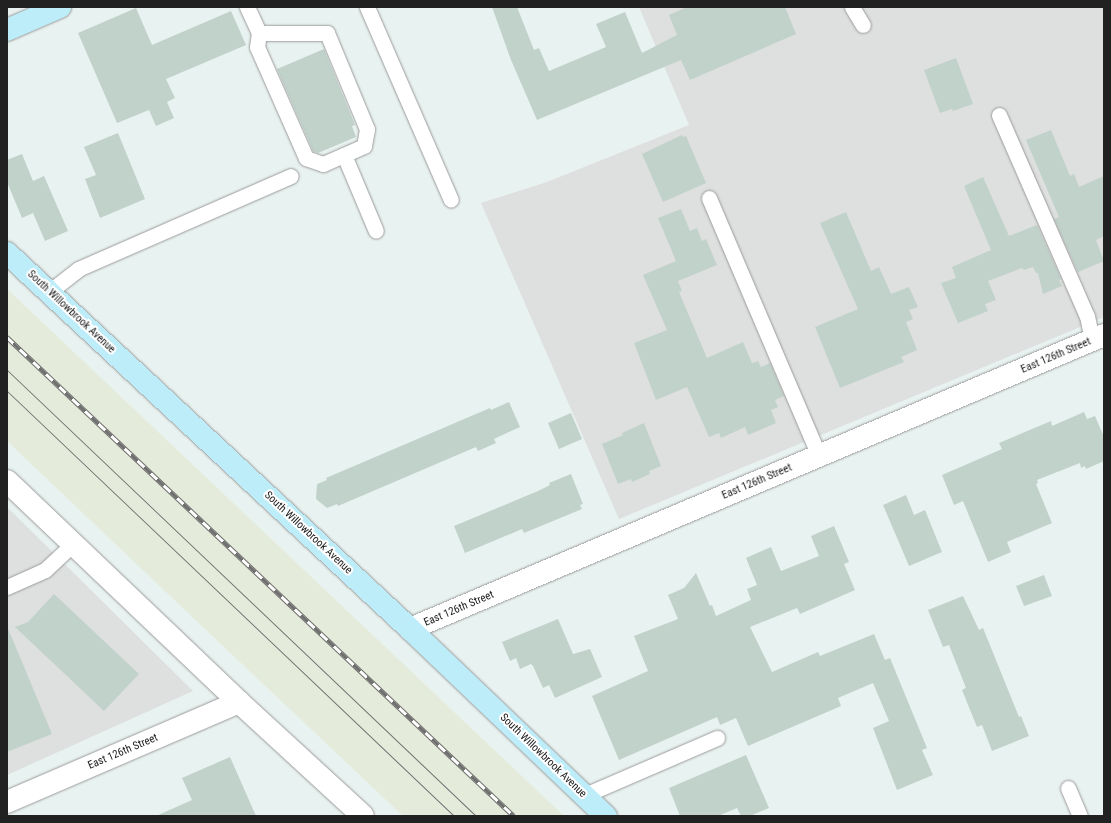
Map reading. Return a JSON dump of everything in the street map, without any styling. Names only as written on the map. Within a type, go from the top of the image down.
[{"type":"street","points":[[7,30],[60,7]]},
{"type":"street","name":"South Willowbrook Avenue","points":[[7,253],[410,629],[606,816]]},
{"type":"street","name":"East 126th Street","points":[[410,629],[1098,338]]},
{"type":"street","points":[[7,481],[239,702],[364,816]]},
{"type":"street","name":"East 126th Street","points":[[7,802],[239,702]]},
{"type":"lane","points":[[247,7],[259,33],[257,47],[306,158],[323,164],[364,146],[367,129],[327,33],[259,33]]},
{"type":"lane","points":[[367,7],[450,200]]},
{"type":"lane","points":[[852,7],[863,25]]},
{"type":"lane","points":[[999,115],[1098,338]]},
{"type":"lane","points":[[344,155],[376,231]]},
{"type":"lane","points":[[50,292],[78,269],[291,176]]},
{"type":"lane","points":[[709,198],[820,456]]},
{"type":"lane","points":[[7,587],[44,570],[73,544]]},
{"type":"lane","points":[[584,795],[717,738]]},
{"type":"lane","points":[[1068,788],[1080,816]]},
{"type":"shaded area","points":[[639,7],[1104,7],[1104,317],[619,519],[481,203],[547,182],[689,125]]},
{"type":"shaded area","points":[[7,289],[564,816],[403,816],[186,611],[7,441]]},
{"type":"shaded area","points":[[7,507],[193,691],[7,775]]},
{"type":"building","points":[[492,7],[517,7],[534,50],[539,48],[549,71],[606,47],[596,24],[625,12],[642,53],[677,35],[669,15],[687,7],[785,7],[796,34],[690,80],[681,60],[537,120],[511,60]]},
{"type":"building","points":[[136,8],[152,45],[231,11],[246,45],[166,79],[175,98],[167,102],[174,118],[156,126],[149,110],[117,123],[78,33]]},
{"type":"building","points":[[324,49],[355,125],[352,126],[356,137],[318,153],[313,151],[277,69]]},
{"type":"building","points":[[956,58],[973,104],[953,111],[952,109],[940,113],[924,70]]},
{"type":"building","points":[[1051,130],[1070,176],[1074,174],[1079,187],[1104,176],[1104,236],[1096,240],[1104,261],[1078,272],[1054,219],[1059,217],[1026,140]]},
{"type":"building","points":[[118,133],[145,199],[100,218],[85,179],[96,175],[84,147]]},
{"type":"building","points":[[682,135],[683,137],[686,136],[706,183],[663,202],[642,154]]},
{"type":"building","points":[[22,154],[33,181],[44,176],[68,231],[45,241],[33,213],[22,218],[7,182],[7,160]]},
{"type":"building","points":[[983,177],[1009,236],[1037,225],[1061,279],[1059,280],[1062,286],[1043,294],[1038,273],[1036,273],[1033,267],[1024,270],[1022,268],[988,281],[996,300],[985,304],[988,311],[958,323],[941,283],[956,278],[952,267],[991,250],[964,186]]},
{"type":"building","points":[[681,209],[690,231],[697,228],[702,241],[706,239],[717,265],[678,281],[682,291],[679,292],[707,358],[743,342],[752,363],[758,361],[761,367],[770,363],[784,396],[775,400],[778,407],[771,410],[776,423],[748,435],[745,427],[721,438],[719,433],[709,437],[687,387],[656,400],[634,343],[667,330],[643,275],[676,261],[658,218]]},
{"type":"building","points":[[846,212],[871,271],[879,267],[891,294],[909,287],[918,307],[909,310],[913,319],[906,322],[917,350],[901,357],[904,362],[840,388],[815,327],[858,309],[820,223]]},
{"type":"building","points":[[509,402],[520,427],[494,439],[496,443],[478,451],[476,447],[338,506],[337,504],[327,508],[316,499],[317,484],[327,480],[326,478],[490,408],[491,410]]},
{"type":"building","points":[[1084,412],[1087,419],[1095,416],[1104,437],[1104,461],[1086,469],[1085,466],[1081,468],[1080,463],[1037,480],[1038,483],[1036,484],[1052,523],[1007,542],[1011,552],[988,562],[963,501],[954,505],[942,475],[1002,449],[999,443],[1051,421],[1052,426]]},
{"type":"building","points":[[571,413],[582,439],[559,449],[548,423]]},
{"type":"building","points":[[644,423],[661,466],[649,471],[650,474],[632,482],[631,479],[618,484],[602,444],[623,435],[622,433]]},
{"type":"building","points":[[571,474],[583,504],[580,505],[582,509],[524,533],[522,529],[465,553],[454,526],[538,491],[550,485],[549,483]]},
{"type":"building","points":[[906,495],[914,515],[925,510],[942,552],[909,566],[883,505]]},
{"type":"building","points":[[834,526],[849,562],[844,564],[855,590],[800,614],[797,608],[750,627],[772,672],[818,652],[820,656],[874,634],[885,660],[890,658],[927,748],[922,750],[933,775],[897,790],[873,728],[889,721],[873,683],[838,698],[841,706],[748,746],[736,718],[720,725],[717,717],[619,760],[592,696],[648,671],[634,636],[678,619],[668,595],[684,588],[696,573],[710,606],[712,605],[716,616],[751,600],[747,589],[757,585],[746,558],[771,547],[781,571],[819,556],[811,536]]},
{"type":"building","points":[[1044,575],[1052,596],[1024,606],[1016,586]]},
{"type":"building","points":[[54,594],[139,674],[104,711],[15,627],[28,622]]},
{"type":"building","points":[[963,596],[979,630],[983,628],[1019,717],[1021,716],[1029,736],[992,751],[982,725],[977,727],[962,690],[966,688],[949,645],[943,647],[928,610]]},
{"type":"building","points":[[558,619],[573,654],[590,649],[602,677],[555,698],[549,685],[543,688],[531,664],[520,669],[516,658],[510,661],[502,642]]},
{"type":"building","points":[[7,626],[52,734],[7,752]]},
{"type":"building","points":[[746,755],[769,808],[750,816],[741,816],[737,808],[718,816],[680,816],[669,788]]},
{"type":"building","points":[[230,757],[256,816],[156,816],[192,800],[182,778]]},
{"type":"tram line","points":[[7,370],[476,816]]},
{"type":"tram line","points":[[7,391],[454,816]]},
{"type":"railway","points":[[7,337],[514,816]]}]
